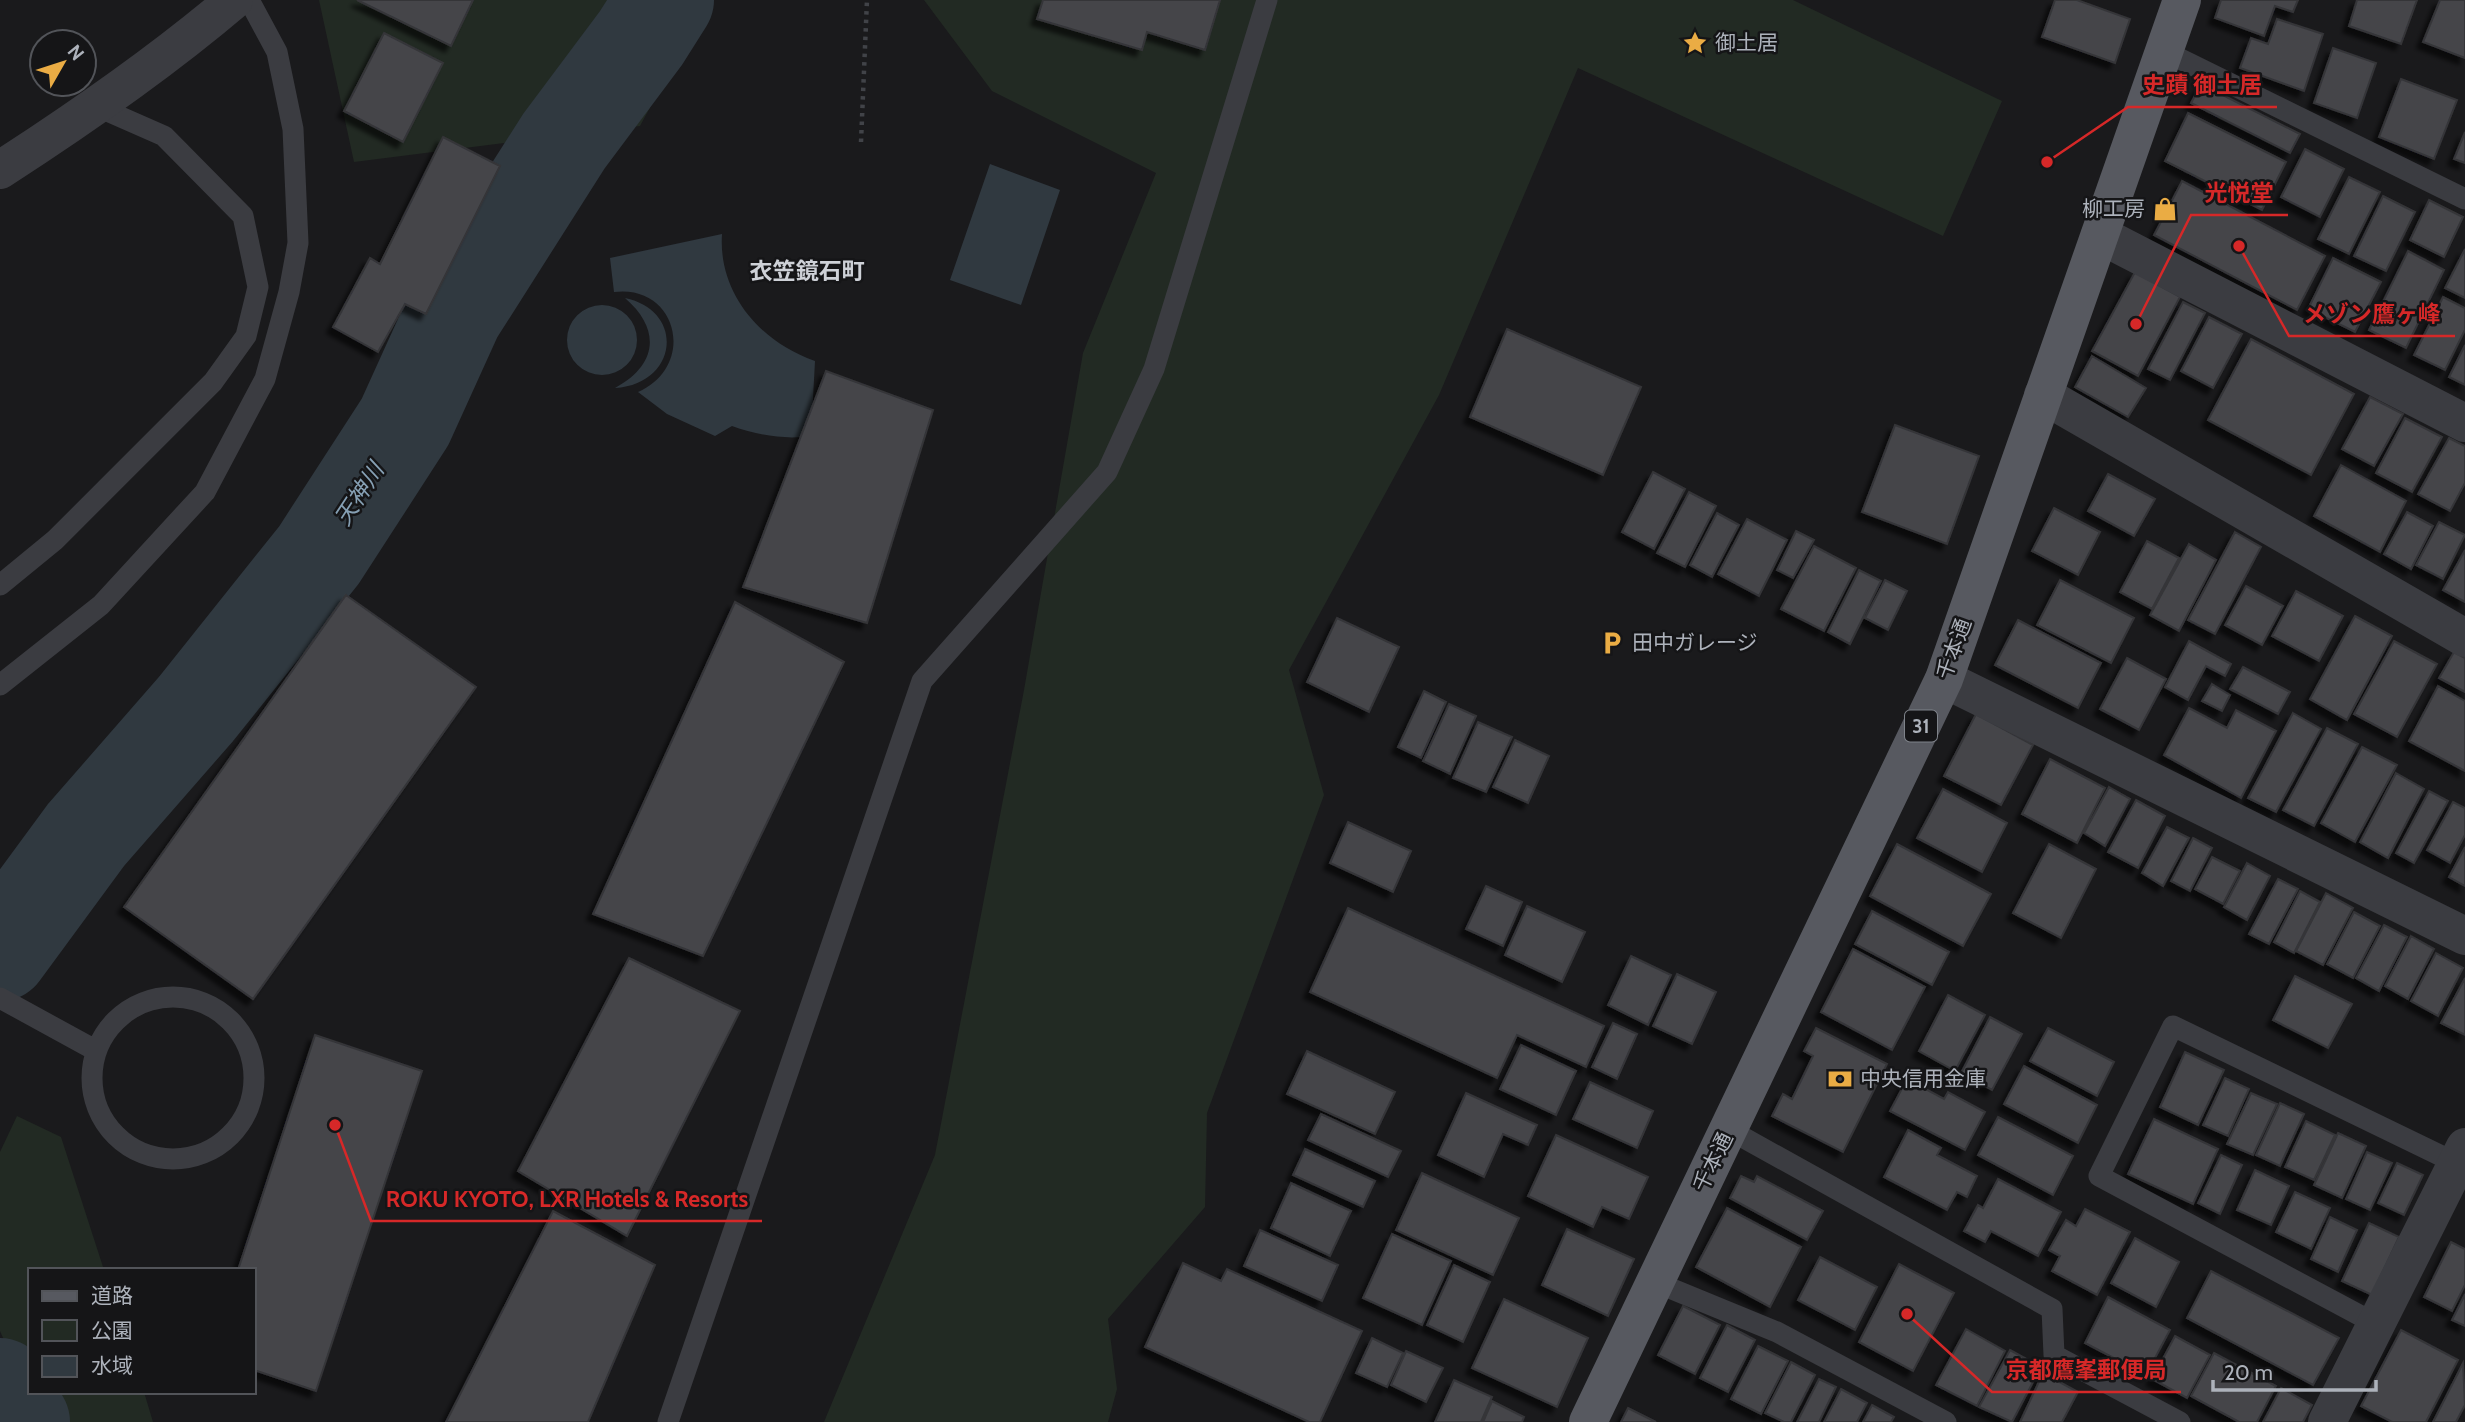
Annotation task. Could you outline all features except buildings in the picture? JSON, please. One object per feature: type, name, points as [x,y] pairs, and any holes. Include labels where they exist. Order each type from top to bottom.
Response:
[{"type":"main road","name":"千本通","points":[[1588,1422],[1944,679],[2182,0]]},
{"type":"street","points":[[0,170],[98,107],[186,42],[234,0]]},
{"type":"street","points":[[2100,235],[2465,423]]},
{"type":"street","points":[[2043,396],[2465,638]]},
{"type":"street","points":[[1944,679],[2465,936]]},
{"type":"street","points":[[2328,1422],[2376,1324],[2457,1175]]},
{"type":"lane","points":[[0,685],[101,604],[205,492],[265,379],[289,292],[298,243],[293,129],[277,52],[249,0]]},
{"type":"lane","points":[[668,1422],[922,681],[1107,472],[1154,369],[1267,0]]},
{"type":"lane","points":[[2164,51],[2465,199]]},
{"type":"lane","points":[[0,585],[55,541],[213,382],[246,336],[258,287],[243,216],[164,136],[98,107]]},
{"type":"lane","points":[[158,996],[201,1000],[235,1025],[254,1063],[250,1106],[226,1141],[187,1159],[145,1156],[110,1130],[91,1092],[95,1050],[119,1015],[158,996]]},
{"type":"lane","points":[[0,998],[95,1050]]},
{"type":"lane","points":[[2376,1324],[2099,1176],[2173,1026],[2457,1175]]},
{"type":"lane","points":[[1728,1129],[2052,1309],[2054,1355],[2180,1422]]},
{"type":"lane","points":[[1655,1282],[1777,1332],[1946,1422]]},
{"type":"path","points":[[861,142],[867,0]]},
{"type":"green space","points":[[319,0],[708,0],[640,126],[354,162]]},
{"type":"green space","points":[[924,0],[1793,0],[2002,101],[1943,236],[1578,68],[1439,395],[1289,670],[1324,795],[1207,1113],[1205,1207],[1108,1319],[1117,1389],[1108,1422],[824,1422],[935,1155],[1024,690],[1083,353],[1156,173],[992,91]]},
{"type":"green space","points":[[17,1116],[61,1137],[103,1268],[28,1268],[28,1394],[145,1394],[153,1422],[40,1422],[0,1331],[0,1152]]},
{"type":"water","points":[[990,164],[1060,190],[1021,305],[950,280]]},
{"type":"water","points":[[722,234],[727,276],[746,312],[760,328],[777,341],[795,353],[815,361],[811,436],[771,436],[732,426],[715,436],[667,414],[638,392],[657,380],[668,364],[673,347],[672,329],[665,313],[653,301],[636,293],[614,292],[610,258]]},
{"type":"water","points":[[625,298],[645,305],[658,317],[665,331],[666,346],[662,361],[652,374],[636,384],[615,388],[640,369],[650,346],[645,322]]},
{"type":"water","points":[[602,305],[627,315],[637,340],[627,365],[602,375],[577,365],[567,340],[577,315]]},
{"type":"waterway","name":"天神川","points":[[0,952],[86,835],[196,709],[319,555],[405,422],[454,314],[564,141],[641,38],[665,0]]},
{"type":"waterway","name":"天神川","points":[[0,1387],[21,1422]]},
{"type":"place","name":"御土居","points":[[1695,43]]},
{"type":"place","name":"史蹟 御土居","points":[[2047,162]]},
{"type":"place","name":"柳工房","points":[[2165,209]]},
{"type":"place","name":"メゾン鷹ヶ峰","points":[[2239,246]]},
{"type":"place","name":"光悦堂","points":[[2136,324]]},
{"type":"place","name":"田中ガレージ","points":[[1612,643]]},
{"type":"place","name":"中央信用金庫","points":[[1840,1079]]},
{"type":"place","name":"ROKU KYOTO, LXR Hotels & Resorts","points":[[335,1125]]},
{"type":"place","name":"京都鷹峯郵便局","points":[[1907,1314]]},
{"type":"district","name":"衣笠鏡石町","points":[[807,271]]}]
